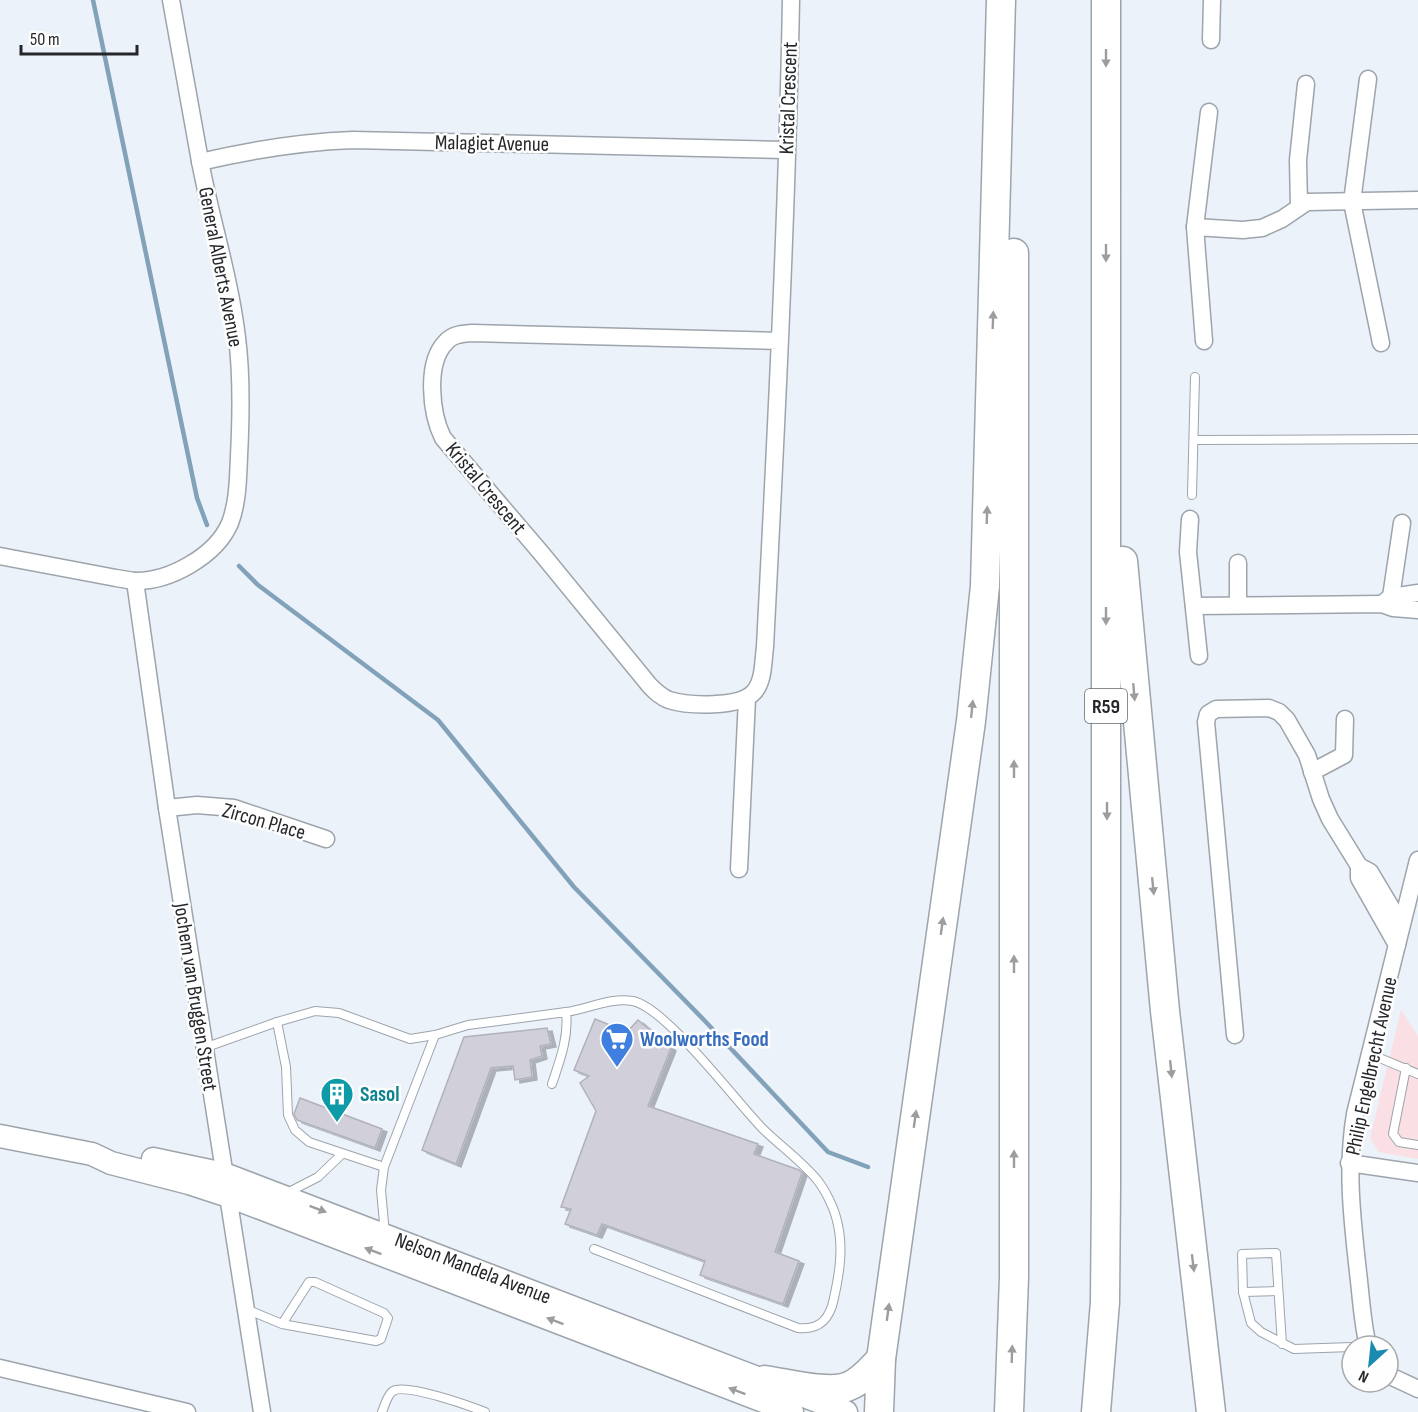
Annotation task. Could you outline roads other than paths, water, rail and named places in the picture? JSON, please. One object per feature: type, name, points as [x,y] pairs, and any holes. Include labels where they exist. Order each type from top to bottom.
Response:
[{"type":"highway","points":[[879,1412],[881,1359],[969,732],[985,586],[1000,0]]},
{"type":"highway","points":[[1010,1412],[1014,1277],[1014,0]]},
{"type":"highway","name":"R59","points":[[1096,1412],[1103,1345],[1106,1268],[1106,0]]},
{"type":"highway","points":[[1107,446],[1121,528],[1165,1011],[1211,1412]]},
{"type":"highway","points":[[765,1380],[837,1390],[856,1383],[881,1359]]},
{"type":"street","name":"General Alberts Avenue","points":[[0,556],[135,581],[166,575],[200,558],[218,541],[230,523],[237,490],[240,441],[238,348],[234,315],[200,162],[171,0]]},
{"type":"street","name":"Kristal Crescent","points":[[780,341],[464,334],[455,335],[446,341],[438,352],[434,372],[435,416],[443,438],[650,686],[664,698],[699,704],[735,703],[755,692],[760,682],[765,647],[780,341],[790,0]]},
{"type":"street","points":[[1211,40],[1212,0]]},
{"type":"street","points":[[1368,78],[1352,202],[1381,343]]},
{"type":"street","points":[[1299,206],[1298,160],[1306,84]]},
{"type":"street","points":[[1204,341],[1195,227],[1209,112]]},
{"type":"street","name":"Malagiet Avenue","points":[[200,162],[277,146],[353,140],[786,150]]},
{"type":"street","points":[[1195,227],[1254,230],[1275,223],[1306,202],[1418,200]]},
{"type":"street","points":[[1190,519],[1188,552],[1199,656]]},
{"type":"street","points":[[1402,523],[1387,600],[1393,608],[1418,610]]},
{"type":"street","points":[[1238,562],[1238,605]]},
{"type":"street","name":"Jochem van Bruggen Street","points":[[135,581],[167,808],[262,1412]]},
{"type":"street","points":[[1194,606],[1387,600],[1418,593]]},
{"type":"street","name":"Kristal Crescent","points":[[739,869],[747,698]]},
{"type":"street","points":[[1235,1035],[1206,722],[1208,714],[1216,709],[1269,708],[1279,712],[1287,720],[1307,755],[1324,808],[1359,866],[1370,872],[1401,924]]},
{"type":"street","points":[[1312,772],[1344,755],[1345,719]]},
{"type":"street","name":"Zircon Place","points":[[167,808],[197,805],[234,807],[326,839]]},
{"type":"street","name":"Philip Engelbrecht Avenue","points":[[1360,1334],[1349,1163],[1356,1114],[1418,860]]},
{"type":"street","points":[[1359,866],[1359,878],[1397,945]]},
{"type":"street","name":"Nelson Mandela Avenue","points":[[0,1136],[92,1154],[111,1163],[229,1196],[792,1412]]},
{"type":"street","name":"Nelson Mandela Avenue","points":[[92,1154],[108,1153],[162,1160],[224,1174],[846,1412]]},
{"type":"street","points":[[1349,1163],[1418,1173]]},
{"type":"street","points":[[0,1368],[187,1412]]},
{"type":"street","points":[[1400,1381],[1418,1389]]},
{"type":"lane","points":[[1192,495],[1195,377]]},
{"type":"lane","points":[[1194,440],[1418,439]]},
{"type":"lane","points":[[204,1049],[307,1013],[331,1011],[406,1038],[415,1039],[468,1025],[566,1012],[613,1002],[628,1001],[641,1004],[681,1037],[763,1128],[820,1182],[836,1217],[842,1252],[831,1313],[824,1322],[806,1329],[798,1328],[594,1249]]},
{"type":"lane","points":[[552,1084],[566,1040],[568,1025],[566,1012]]},
{"type":"lane","points":[[277,1022],[286,1067],[288,1115],[291,1124],[304,1139],[384,1167]]},
{"type":"lane","points":[[385,1234],[381,1190],[384,1167],[435,1035]]},
{"type":"lane","points":[[1370,1054],[1418,1074]]},
{"type":"lane","points":[[1406,1068],[1394,1134],[1399,1142],[1418,1145]]},
{"type":"lane","points":[[282,1195],[318,1177],[342,1154]]},
{"type":"lane","points":[[1282,1344],[1276,1253],[1242,1254],[1243,1292],[1251,1323],[1261,1332],[1282,1344],[1294,1349],[1340,1347]]},
{"type":"lane","points":[[245,1309],[282,1324],[376,1341],[381,1339],[388,1318],[384,1313],[315,1282],[309,1282],[282,1324]]},
{"type":"lane","points":[[1243,1292],[1278,1291]]},
{"type":"lane","points":[[382,1412],[390,1394],[400,1389],[428,1394],[485,1412]]},
{"type":"waterway","points":[[93,0],[197,498],[207,525]]},
{"type":"waterway","points":[[239,566],[258,585],[438,720],[574,887],[704,1020],[828,1152],[868,1167]]},
{"type":"place","name":"Woolworths Food","points":[[617,1068]]},
{"type":"place","name":"Sasol","points":[[337,1123]]}]
